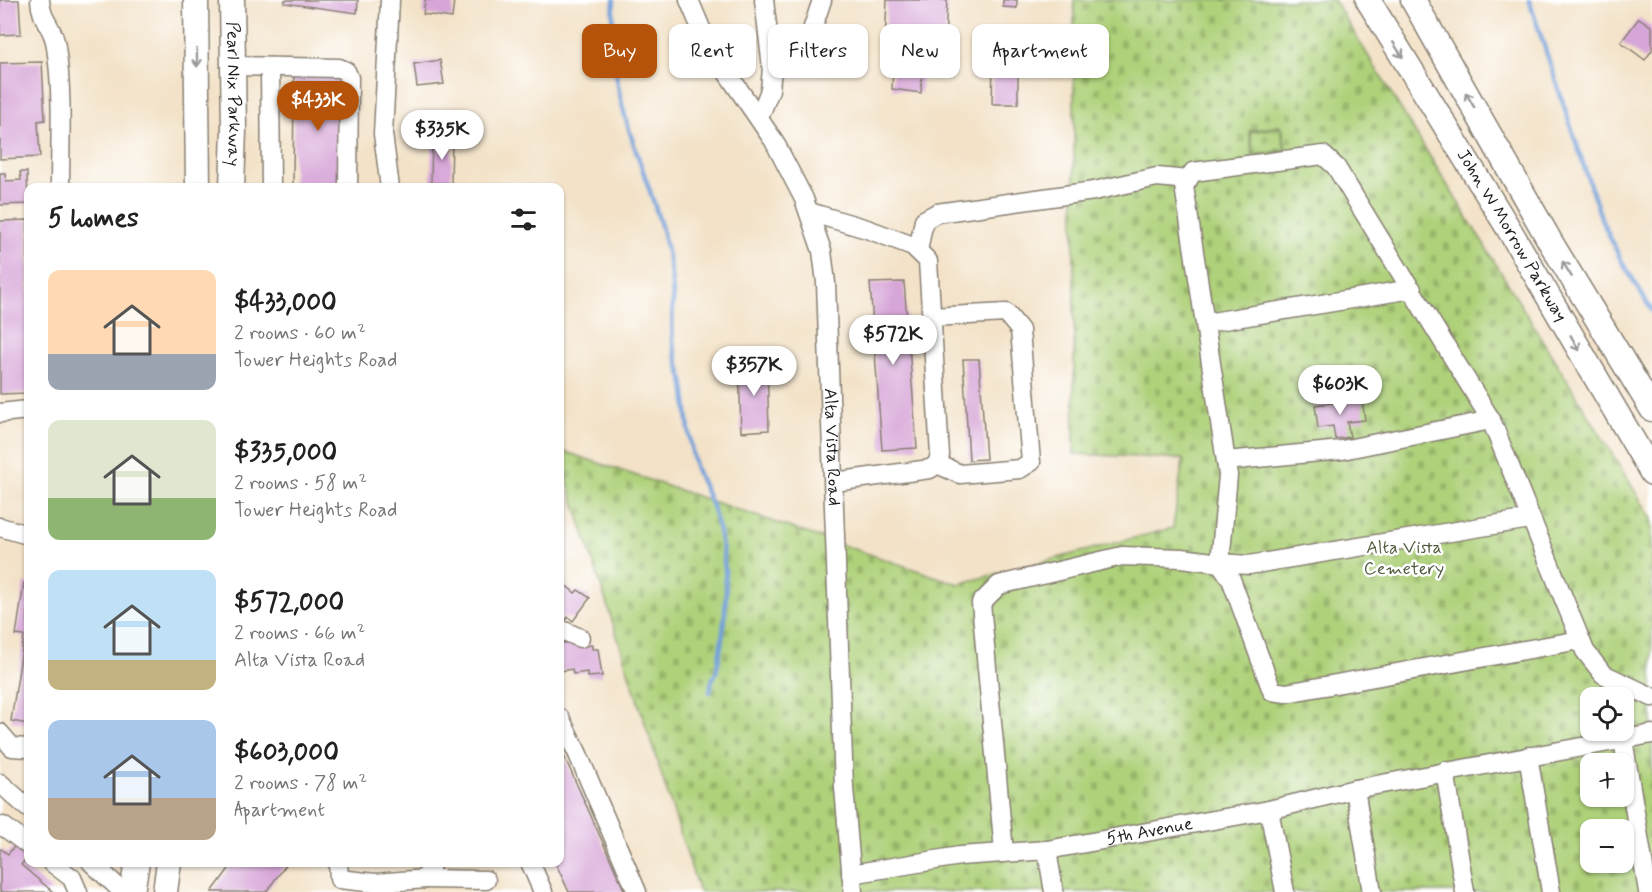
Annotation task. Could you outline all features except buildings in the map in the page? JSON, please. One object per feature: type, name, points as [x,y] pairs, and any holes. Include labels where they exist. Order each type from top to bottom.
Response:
[{"type":"main road","name":"Pearl Nix Parkway","points":[[196,0],[198,183]]},
{"type":"main road","name":"Pearl Nix Parkway","points":[[232,0],[234,130],[232,183]]},
{"type":"main road","name":"John W Morrow Parkway","points":[[1368,0],[1513,237],[1652,473]]},
{"type":"main road","name":"John W Morrow Parkway","points":[[1413,0],[1551,243],[1652,409]]},
{"type":"main road","points":[[132,892],[136,867]]},
{"type":"main road","points":[[165,892],[168,867]]},
{"type":"street","points":[[40,0],[41,15],[52,30],[56,46],[59,86],[60,183]]},
{"type":"street","points":[[389,183],[383,134],[390,0]]},
{"type":"street","name":"Alta Vista Road","points":[[689,0],[708,45],[774,141],[804,199],[822,251],[826,283],[844,788],[852,883]]},
{"type":"street","points":[[759,118],[770,90],[772,68],[764,0]]},
{"type":"street","points":[[814,24],[822,0]]},
{"type":"street","points":[[233,66],[339,68],[346,71],[349,78],[348,183]]},
{"type":"street","points":[[270,67],[271,183]]},
{"type":"street","points":[[1580,639],[1286,693],[1272,691],[1231,579],[1220,562],[1228,475],[1184,186],[1193,172],[1323,155],[1336,167],[1491,420],[1585,651],[1603,674],[1652,697]]},
{"type":"street","points":[[918,251],[924,220],[937,213],[1094,191],[1157,177],[1188,180]]},
{"type":"street","points":[[809,212],[867,229],[913,246],[928,261],[940,455],[937,464],[930,469],[834,482]]},
{"type":"street","points":[[1206,323],[1412,290]]},
{"type":"street","points":[[931,317],[1006,313],[1020,330],[1031,462],[1020,469],[960,474],[937,464]]},
{"type":"street","points":[[0,413],[24,410]]},
{"type":"street","points":[[1226,461],[1342,450],[1491,420]]},
{"type":"street","points":[[1004,852],[981,603],[999,585],[1122,556],[1182,558],[1249,565],[1530,519]]},
{"type":"street","points":[[0,527],[24,534]]},
{"type":"street","points":[[564,631],[580,638]]},
{"type":"street","points":[[564,726],[637,892]]},
{"type":"street","points":[[0,733],[12,747],[24,748]]},
{"type":"street","name":"5th Avenue","points":[[1634,737],[1652,734]]},
{"type":"street","name":"5th Avenue","points":[[852,883],[960,856],[1047,850],[1269,810],[1355,789],[1612,741]]},
{"type":"street","points":[[1623,741],[1648,892]]},
{"type":"street","points":[[1528,756],[1551,892]]},
{"type":"street","points":[[1445,771],[1465,892]]},
{"type":"street","points":[[0,783],[24,804]]},
{"type":"street","points":[[1355,789],[1372,892]]},
{"type":"street","points":[[1269,810],[1285,892]]},
{"type":"street","points":[[0,827],[3,826],[24,842]]},
{"type":"street","points":[[1047,850],[1054,892]]},
{"type":"street","points":[[58,867],[72,878],[78,892]]},
{"type":"street","points":[[96,867],[123,892]]},
{"type":"street","points":[[532,867],[543,892]]},
{"type":"street","points":[[339,878],[375,883],[429,871],[486,880]]},
{"type":"green space","name":"Alta Vista Cemetery","points":[[1074,0],[1334,0],[1652,519],[1652,892],[699,892],[564,470],[564,451],[958,584],[1173,528],[1183,459],[1074,454],[1074,78],[1109,78],[1109,24],[1074,24]],"holes":[[[1282,126],[1286,151],[1253,156],[1249,131]]]},
{"type":"green space","points":[[1281,127],[1285,150],[1254,155],[1250,132]]},
{"type":"waterway","points":[[614,0],[613,42],[618,85],[628,127],[665,241],[673,296],[673,341],[684,385],[689,436],[695,466],[714,512],[723,553],[725,612],[720,652],[710,692]]},
{"type":"waterway","points":[[1529,0],[1602,221],[1621,260],[1652,311]]}]
